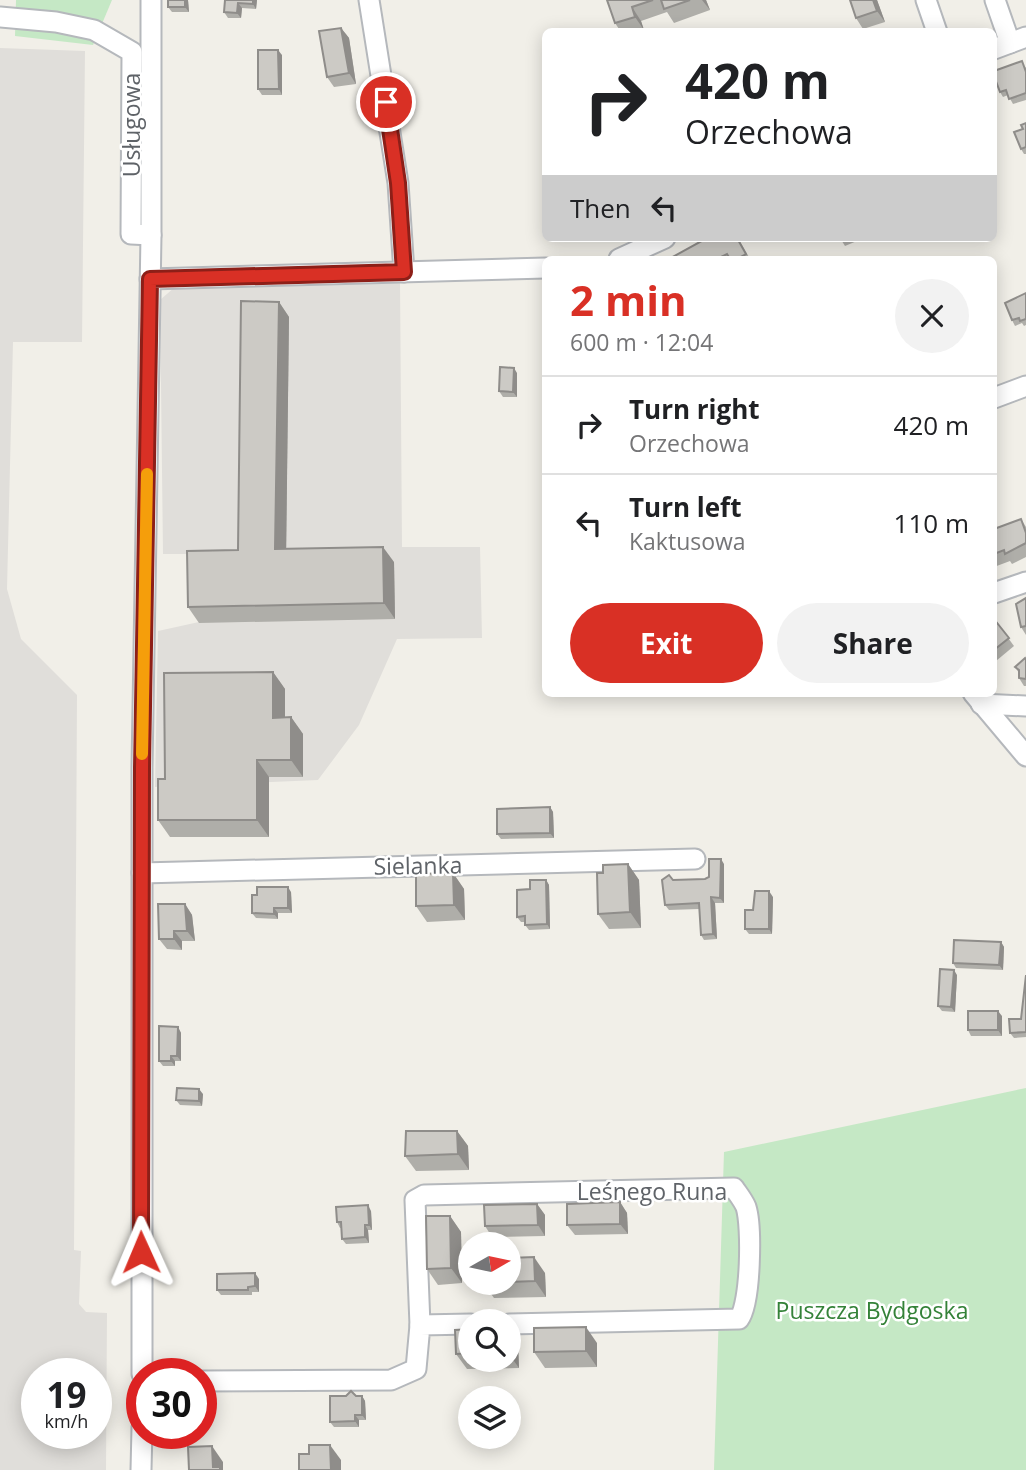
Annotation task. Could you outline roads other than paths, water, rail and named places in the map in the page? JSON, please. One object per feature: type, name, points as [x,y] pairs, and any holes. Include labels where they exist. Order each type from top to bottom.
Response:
[{"type":"street","points":[[142,1358],[142,873],[151,235],[151,0]]},
{"type":"street","points":[[369,0],[398,183],[404,272]]},
{"type":"street","points":[[926,0],[936,28]]},
{"type":"street","points":[[995,0],[1010,43]]},
{"type":"street","name":"Usługowa","points":[[1,16],[56,22],[94,30],[132,52],[131,234],[151,235]]},
{"type":"street","points":[[626,256],[656,242]]},
{"type":"street","points":[[150,279],[542,268]]},
{"type":"street","points":[[997,397],[1026,386]]},
{"type":"street","points":[[997,592],[1026,582]]},
{"type":"street","points":[[977,698],[1026,706]]},
{"type":"street","points":[[977,698],[1026,757]]},
{"type":"street","name":"Sielanka","points":[[142,873],[695,859]]},
{"type":"street","name":"Leśnego Runa","points":[[217,1381],[391,1380],[415,1369],[420,1325],[415,1200],[424,1195],[734,1188],[746,1208],[749,1281],[746,1309],[739,1319],[521,1324]]},
{"type":"street","points":[[420,1325],[458,1324]]},
{"type":"street","points":[[141,1470],[142,1449]]},
{"type":"park label","name":"Puszcza Bydgoska","points":[[872,1311]]}]
